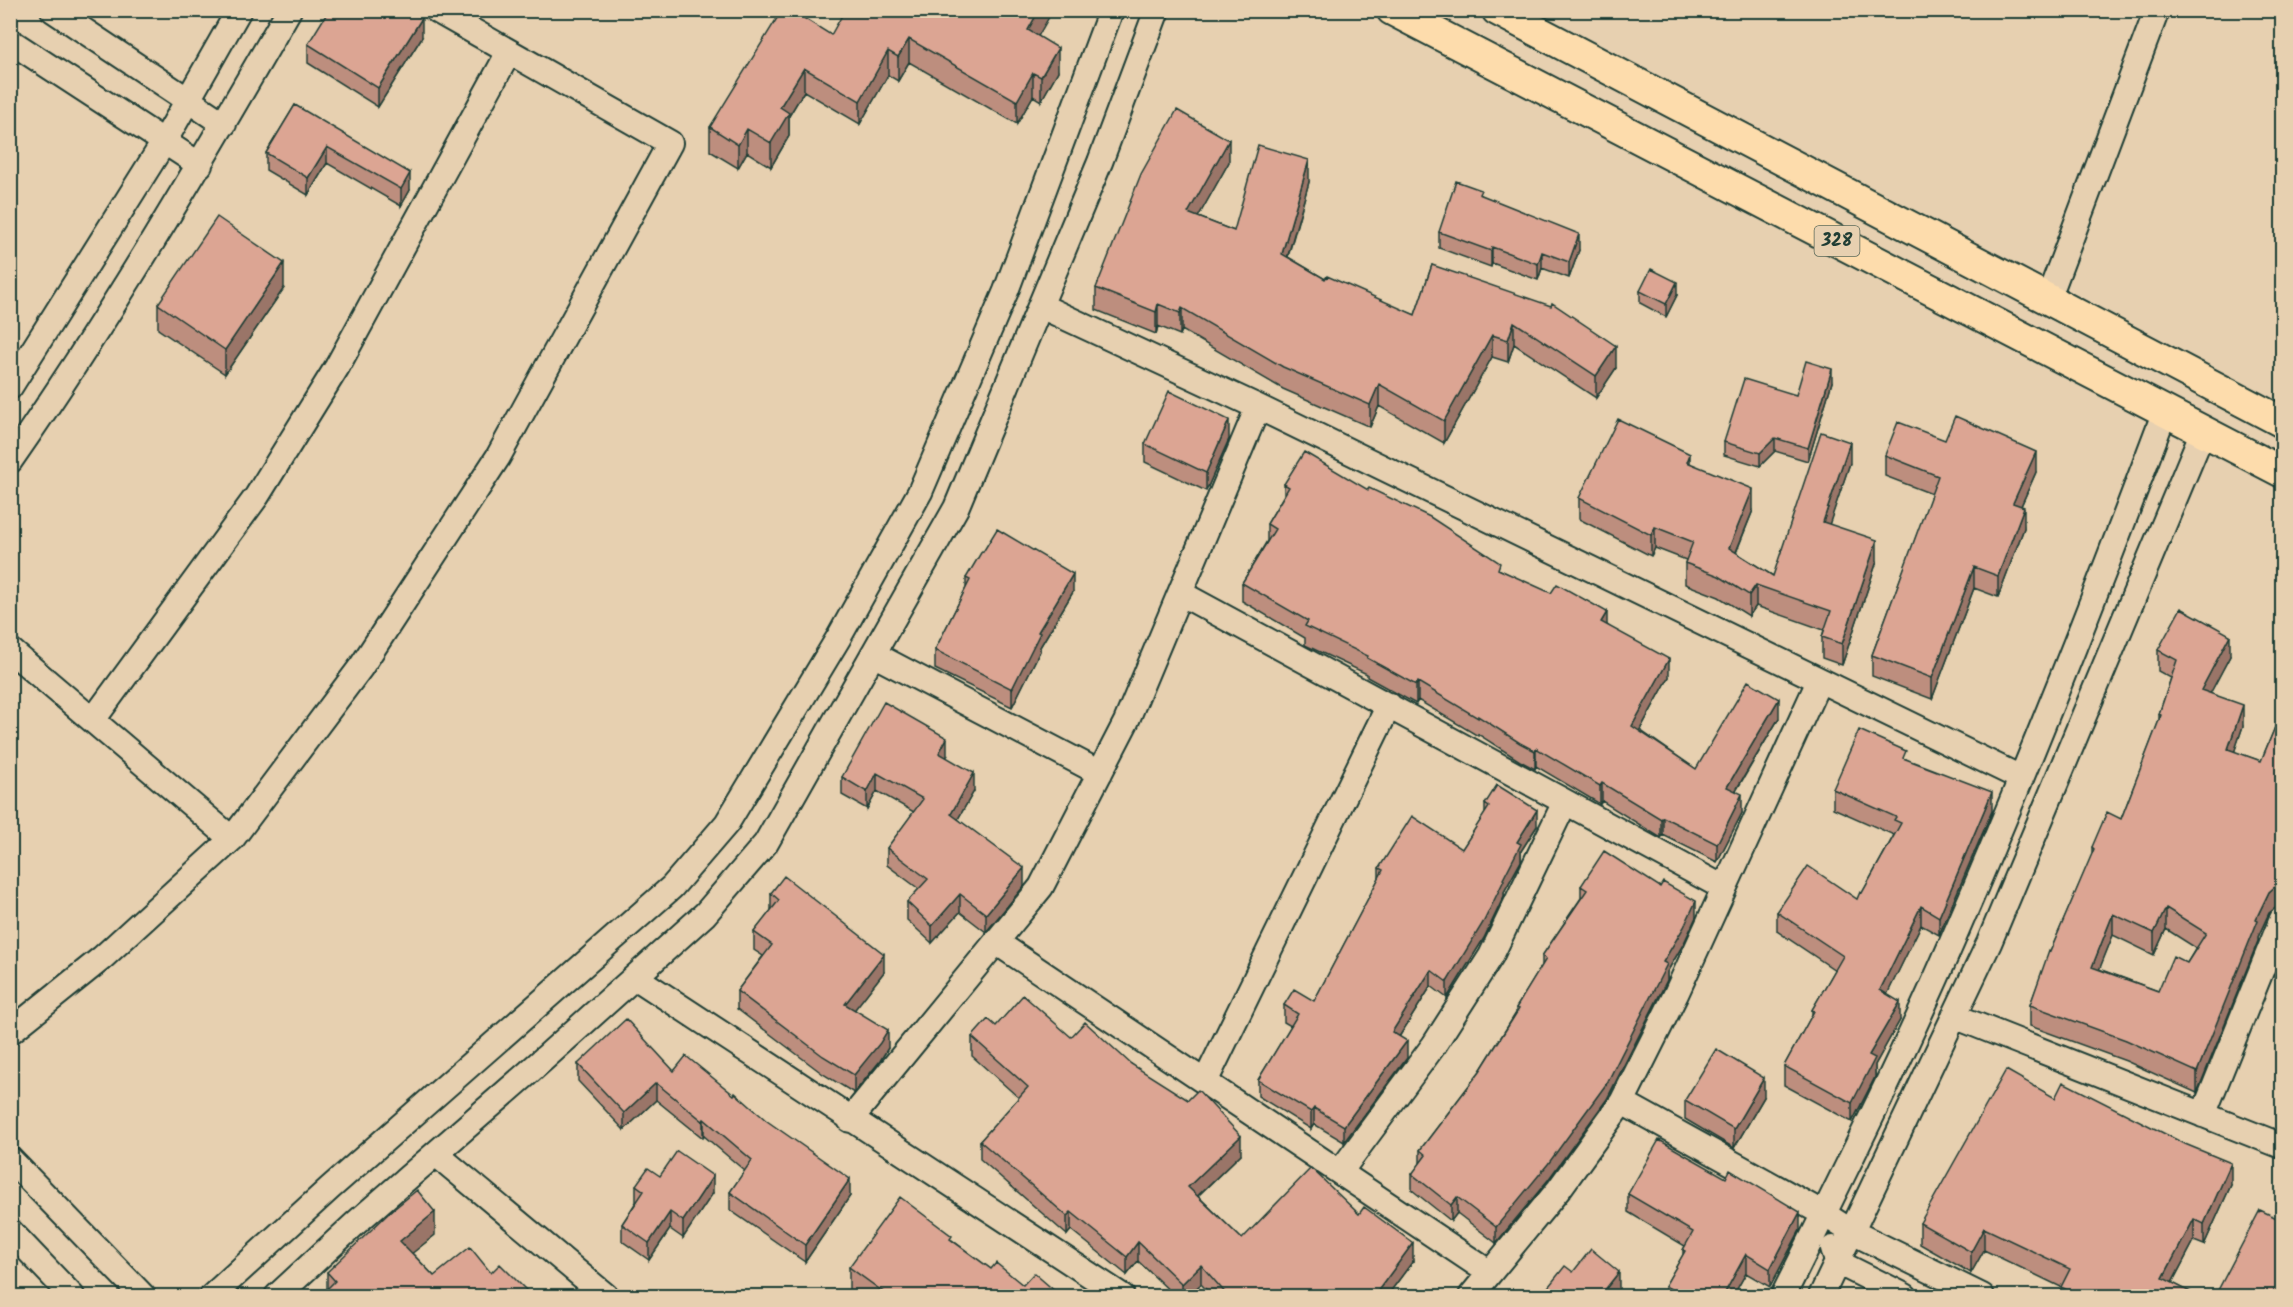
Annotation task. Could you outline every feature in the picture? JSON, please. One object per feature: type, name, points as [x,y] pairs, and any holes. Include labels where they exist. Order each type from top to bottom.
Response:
[{"type":"main road","name":"328","points":[[1392,10],[2283,472]]},
{"type":"main road","points":[[1497,10],[2283,422]]},
{"type":"street","points":[[53,10],[224,124]]},
{"type":"street","points":[[10,387],[164,142],[239,10]]},
{"type":"street","points":[[10,461],[59,391],[200,165],[289,10]]},
{"type":"street","points":[[10,1032],[102,958],[232,839],[361,667],[498,457],[670,143],[436,10]]},
{"type":"street","points":[[212,1296],[330,1188],[672,887],[727,823],[839,637],[920,492],[1006,291],[1111,10]]},
{"type":"street","points":[[277,1296],[357,1222],[705,914],[766,843],[956,508],[1100,162],[1157,10]]},
{"type":"street","points":[[2048,299],[2157,10]]},
{"type":"street","points":[[10,40],[200,165]]},
{"type":"street","points":[[93,720],[257,496],[337,367],[509,52]]},
{"type":"street","points":[[1041,306],[1258,407],[2021,778]]},
{"type":"street","points":[[850,1120],[1041,886],[1126,722],[1258,407]]},
{"type":"street","points":[[1783,1296],[1952,944],[2080,638],[2165,411]]},
{"type":"street","points":[[1821,1296],[1989,943],[2203,431]]},
{"type":"street","points":[[1180,593],[1724,888]]},
{"type":"street","points":[[10,650],[232,839]]},
{"type":"street","points":[[873,654],[1100,773]]},
{"type":"street","points":[[1471,1296],[1559,1189],[1622,1102],[1676,994],[1819,681]]},
{"type":"street","points":[[1205,1082],[1389,705]]},
{"type":"street","points":[[1340,1172],[1434,1046],[1491,956],[1565,802]]},
{"type":"street","points":[[2203,1115],[2283,919]]},
{"type":"street","points":[[996,942],[1490,1273]]},
{"type":"street","points":[[634,977],[1122,1296]]},
{"type":"street","points":[[1954,1016],[2283,1146]]},
{"type":"street","points":[[1622,1102],[1824,1214],[1852,1232],[1982,1296]]},
{"type":"street","points":[[436,1154],[606,1296]]},
{"type":"street","points":[[10,1159],[142,1296]]},
{"type":"street","points":[[1824,1214],[1837,1262],[1905,1296]]},
{"type":"street","points":[[10,1231],[72,1296]]},
{"type":"building","points":[[329,10],[409,10],[422,18],[378,88],[308,44]]},
{"type":"building","points":[[782,10],[791,10],[831,35],[845,10],[1039,10],[1028,30],[1058,48],[1041,77],[1033,73],[1017,101],[909,39],[898,57],[888,51],[860,101],[804,68],[780,107],[789,113],[771,143],[747,129],[738,145],[710,127]]},
{"type":"building","points":[[295,105],[410,173],[401,189],[327,147],[308,178],[266,153]]},
{"type":"building","points":[[1177,110],[1229,140],[1188,213],[1234,231],[1258,145],[1309,160],[1282,254],[1325,279],[1327,276],[1415,315],[1432,265],[1551,306],[1552,303],[1616,346],[1596,376],[1514,322],[1508,340],[1492,335],[1444,421],[1379,384],[1370,405],[1283,367],[1182,308],[1180,313],[1158,304],[1156,312],[1096,288],[1141,174]]},
{"type":"building","points":[[1456,181],[1481,190],[1479,194],[1579,234],[1569,262],[1542,252],[1538,264],[1492,247],[1491,251],[1439,232]]},
{"type":"building","points":[[217,217],[284,263],[225,350],[158,304]]},
{"type":"building","points":[[1651,269],[1677,282],[1666,304],[1640,291]]},
{"type":"building","points":[[1806,361],[1832,369],[1808,448],[1775,438],[1760,453],[1724,442],[1744,379],[1796,395]]},
{"type":"building","points":[[1169,391],[1229,420],[1206,473],[1145,444]]},
{"type":"building","points":[[1955,416],[2036,452],[2013,503],[2024,507],[1998,576],[1974,567],[1932,678],[1872,655],[1938,476],[1885,455],[1898,422],[1945,440]]},
{"type":"building","points":[[1618,419],[1690,454],[1687,462],[1753,489],[1729,548],[1773,576],[1821,432],[1850,442],[1823,522],[1877,540],[1842,644],[1822,637],[1831,611],[1756,585],[1749,595],[1719,576],[1685,563],[1693,542],[1655,527],[1651,535],[1579,498]]},
{"type":"building","points":[[1304,452],[1368,490],[1369,488],[1430,517],[1500,563],[1498,569],[1551,593],[1557,584],[1607,612],[1601,622],[1669,659],[1632,726],[1696,769],[1748,681],[1779,699],[1727,787],[1742,794],[1717,844],[1663,817],[1661,819],[1602,783],[1600,786],[1536,748],[1535,751],[1520,743],[1418,682],[1416,685],[1367,658],[1368,656],[1305,626],[1308,621],[1242,583],[1275,529],[1267,524],[1289,487],[1284,484]]},
{"type":"building","points":[[997,529],[1073,574],[1038,632],[1040,633],[1012,689],[935,650],[970,580],[966,578]]},
{"type":"building","points":[[2181,608],[2230,635],[2201,690],[2243,705],[2228,749],[2261,761],[2283,708],[2283,878],[2269,892],[2256,919],[2258,920],[2197,1072],[2126,1040],[2030,1005],[2049,951],[2094,849],[2092,847],[2107,812],[2121,819],[2161,715],[2159,714],[2177,660],[2158,650]],"holes":[[[2166,908],[2206,933],[2187,963],[2173,956],[2158,991],[2092,967],[2113,914],[2154,933]]]},
{"type":"building","points":[[884,702],[947,738],[939,753],[974,773],[951,814],[1024,868],[986,914],[960,894],[932,926],[907,902],[928,879],[887,848],[923,799],[877,773],[867,792],[842,777]]},
{"type":"building","points":[[1859,730],[1906,751],[1903,758],[1992,792],[1939,917],[1921,906],[1880,990],[1900,1002],[1869,1055],[1875,1058],[1852,1103],[1784,1066],[1843,956],[1777,912],[1808,866],[1857,899],[1901,823],[1894,820],[1896,817],[1833,789]]},
{"type":"building","points":[[1497,785],[1537,810],[1517,842],[1521,844],[1484,921],[1447,982],[1431,970],[1392,1032],[1407,1041],[1344,1126],[1314,1108],[1311,1112],[1258,1080],[1298,1014],[1284,1005],[1294,989],[1314,1001],[1383,870],[1379,868],[1412,816],[1462,849],[1489,807],[1485,804]]},
{"type":"building","points":[[1604,851],[1660,887],[1663,882],[1696,901],[1684,927],[1663,962],[1667,964],[1607,1083],[1548,1164],[1496,1227],[1457,1197],[1451,1205],[1412,1174],[1426,1155],[1420,1150],[1480,1071],[1519,1009],[1516,1008],[1546,959],[1542,956],[1587,890],[1581,886]]},
{"type":"building","points":[[784,876],[884,954],[845,1004],[888,1030],[854,1075],[823,1056],[737,991],[772,945],[754,932],[779,900],[771,893]]},
{"type":"building","points":[[1023,995],[1071,1037],[1085,1022],[1131,1064],[1188,1100],[1198,1090],[1241,1136],[1188,1187],[1242,1239],[1311,1168],[1359,1214],[1364,1207],[1413,1243],[1374,1296],[1228,1296],[1201,1265],[1182,1284],[1138,1242],[1127,1257],[1071,1212],[1067,1216],[980,1141],[1028,1087],[972,1037],[988,1019],[996,1026]]},
{"type":"building","points":[[626,1019],[674,1071],[686,1056],[734,1095],[735,1093],[767,1121],[850,1179],[805,1245],[730,1192],[752,1160],[704,1119],[703,1121],[656,1083],[624,1113],[578,1064]]},
{"type":"building","points":[[1716,1049],[1764,1078],[1734,1129],[1685,1100]]},
{"type":"building","points":[[2006,1070],[2055,1098],[2063,1082],[2185,1144],[2231,1163],[2204,1224],[2194,1219],[2163,1278],[2198,1296],[2080,1296],[2061,1287],[2070,1269],[1984,1228],[1971,1252],[1920,1223]]},
{"type":"building","points":[[1659,1140],[1726,1178],[1730,1170],[1800,1212],[1770,1269],[1746,1254],[1723,1296],[1684,1296],[1665,1286],[1693,1232],[1628,1194]]},
{"type":"building","points":[[677,1151],[713,1176],[683,1221],[670,1212],[649,1243],[622,1224],[644,1191],[636,1185],[648,1168],[660,1176]]},
{"type":"building","points":[[417,1190],[435,1212],[400,1241],[434,1276],[470,1247],[491,1273],[500,1264],[532,1296],[320,1296],[335,1281],[327,1272],[389,1213]]},
{"type":"building","points":[[900,1197],[952,1236],[950,1239],[991,1269],[996,1263],[1023,1285],[1034,1273],[1056,1292],[1052,1296],[889,1296],[849,1267]]},
{"type":"building","points":[[2260,1210],[2283,1221],[2283,1296],[2215,1296]]},
{"type":"building","points":[[1591,1249],[1619,1272],[1600,1296],[1541,1296],[1565,1266],[1573,1272]]}]
